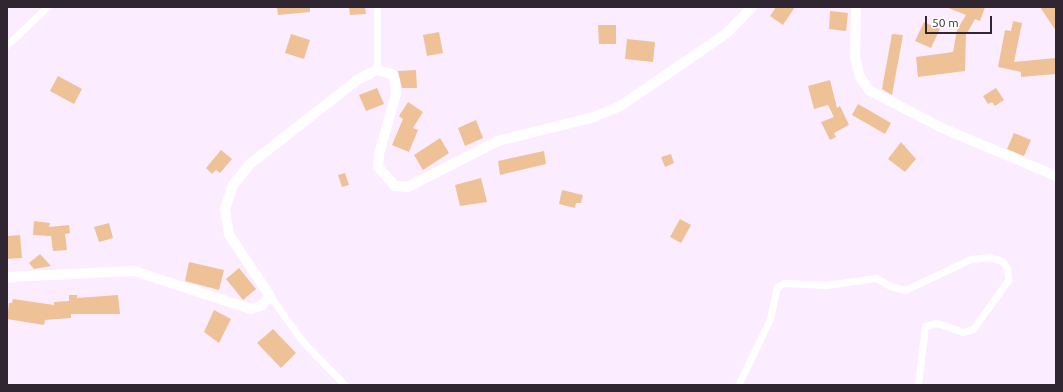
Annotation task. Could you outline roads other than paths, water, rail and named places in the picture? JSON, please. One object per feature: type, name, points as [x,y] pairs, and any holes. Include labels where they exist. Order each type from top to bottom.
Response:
[{"type":"main road","points":[[7,277],[134,271],[153,274],[252,309],[261,306],[270,296],[229,235],[225,209],[233,185],[250,164],[357,80],[376,70],[392,74],[396,94],[379,154],[378,167],[394,186],[408,186],[498,141],[594,117],[622,105],[727,33],[752,7]]},
{"type":"main road","points":[[856,7],[855,57],[860,77],[869,90],[942,128],[1056,176]]},
{"type":"street","points":[[7,45],[47,7]]},
{"type":"street","points":[[376,70],[377,7]]},
{"type":"street","points":[[738,385],[770,319],[777,287],[784,283],[826,285],[876,278],[890,286],[905,290],[971,259],[989,257],[1002,262],[1007,268],[1008,280],[973,329],[963,332],[936,323],[925,326],[918,385]]},
{"type":"street","points":[[270,296],[304,342],[345,385]]}]
